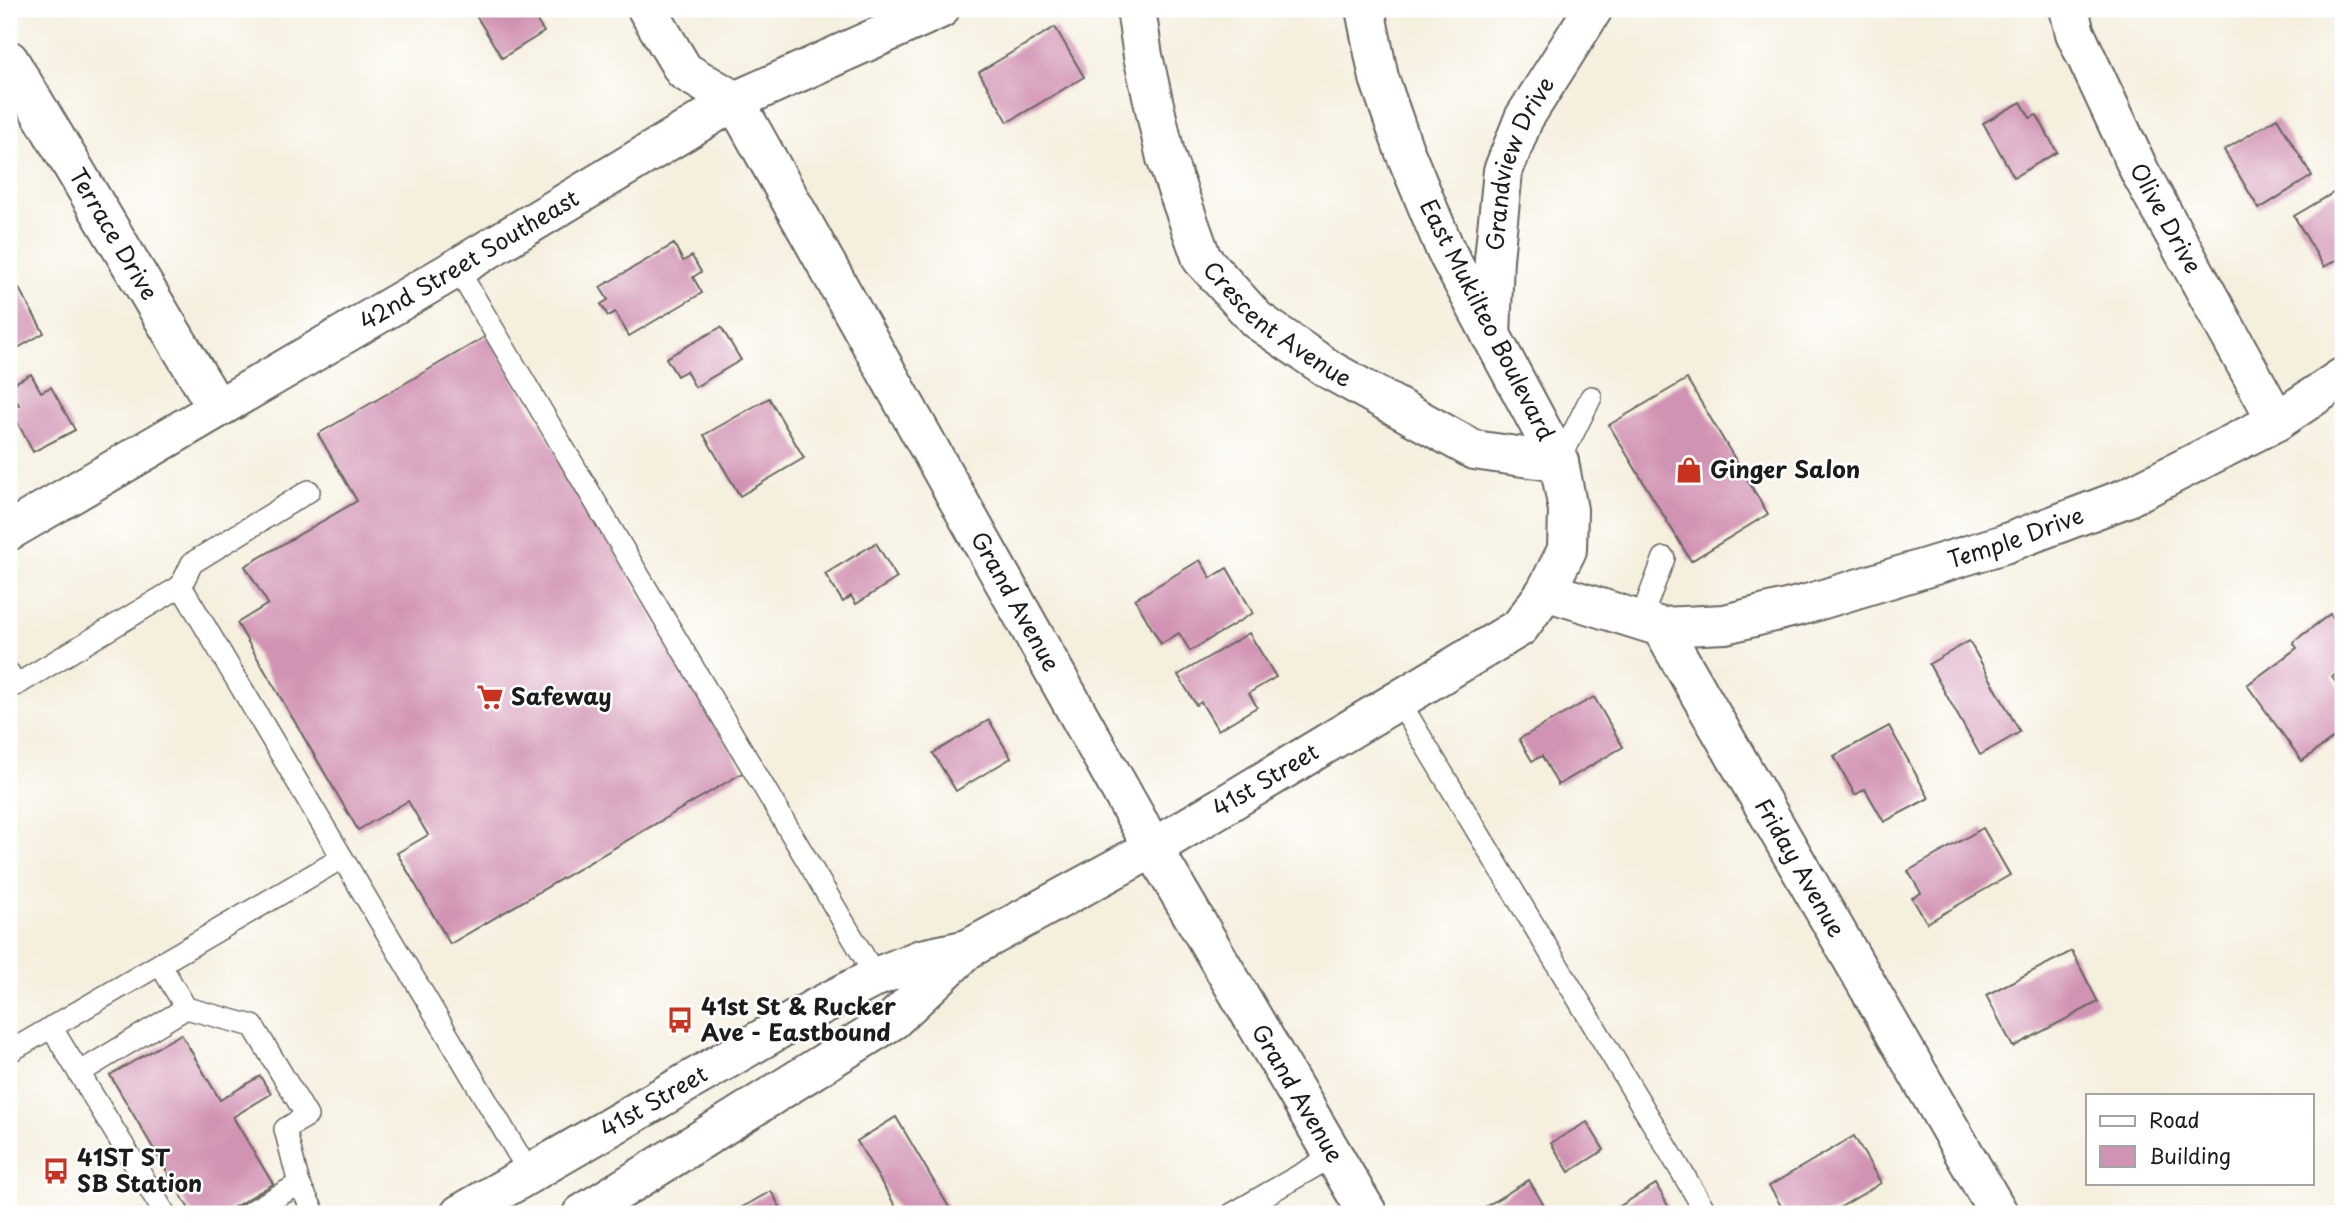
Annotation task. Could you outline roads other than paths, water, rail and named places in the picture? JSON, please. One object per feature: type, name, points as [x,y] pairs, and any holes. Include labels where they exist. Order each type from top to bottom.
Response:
[{"type":"street","points":[[647,9],[684,71],[735,101]]},
{"type":"street","name":"42nd Street Southeast","points":[[9,531],[735,101],[940,9]]},
{"type":"street","name":"Crescent Avenue","points":[[1136,9],[1143,56],[1167,158],[1202,259],[1257,320],[1330,370],[1474,450],[1559,462]]},
{"type":"street","name":"East Mukilteo Boulevard","points":[[1365,9],[1379,78],[1404,150],[1445,249],[1559,462],[1568,510],[1567,550],[1546,592]]},
{"type":"street","name":"Grandview Drive","points":[[1490,335],[1503,171],[1524,118],[1593,9]]},
{"type":"street","name":"Olive Drive","points":[[2068,9],[2075,33],[2140,172],[2277,421]]},
{"type":"street","name":"Terrace Drive","points":[[9,60],[217,408]]},
{"type":"street","name":"Grand Avenue","points":[[735,101],[1153,848],[1368,1214]]},
{"type":"street","name":"Temple Drive","points":[[1651,624],[1737,621],[1880,583],[2004,544],[2126,498],[2277,421],[2343,377]]},
{"type":"street","points":[[1546,592],[1651,624]]},
{"type":"street","name":"41st Street","points":[[582,1214],[894,1020],[968,949],[1153,848],[1520,627],[1546,592]]},
{"type":"street","name":"Friday Avenue","points":[[1651,624],[1999,1214]]},
{"type":"street","name":"41st Street","points":[[460,1214],[814,1009],[876,977],[921,959],[968,949]]},
{"type":"street","points":[[645,1108],[674,1156]]},
{"type":"lane","points":[[457,268],[876,977]]},
{"type":"lane","points":[[1559,462],[1591,397]]},
{"type":"lane","points":[[9,673],[16,685],[181,586],[192,564],[309,491]]},
{"type":"lane","points":[[1651,624],[1664,558]]},
{"type":"lane","points":[[181,586],[530,1174]]},
{"type":"lane","points":[[1399,701],[1707,1214]]},
{"type":"lane","points":[[9,1052],[342,858]]},
{"type":"lane","points":[[160,964],[186,1008],[253,1026],[307,1116],[285,1129],[299,1184],[315,1214]]},
{"type":"lane","points":[[79,1073],[186,1008]]},
{"type":"lane","points":[[51,1027],[165,1214]]},
{"type":"lane","points":[[1231,1214],[1333,1156]]},
{"type":"lane","points":[[247,1214],[299,1184]]},
{"type":"place","name":"Ginger Salon","points":[[1689,470]]},
{"type":"place","name":"Safeway","points":[[490,697]]},
{"type":"place","name":"41st St & Rucker Ave - Eastbound","points":[[680,1020]]},
{"type":"place","name":"41ST ST SB Station","points":[[56,1171]]}]
